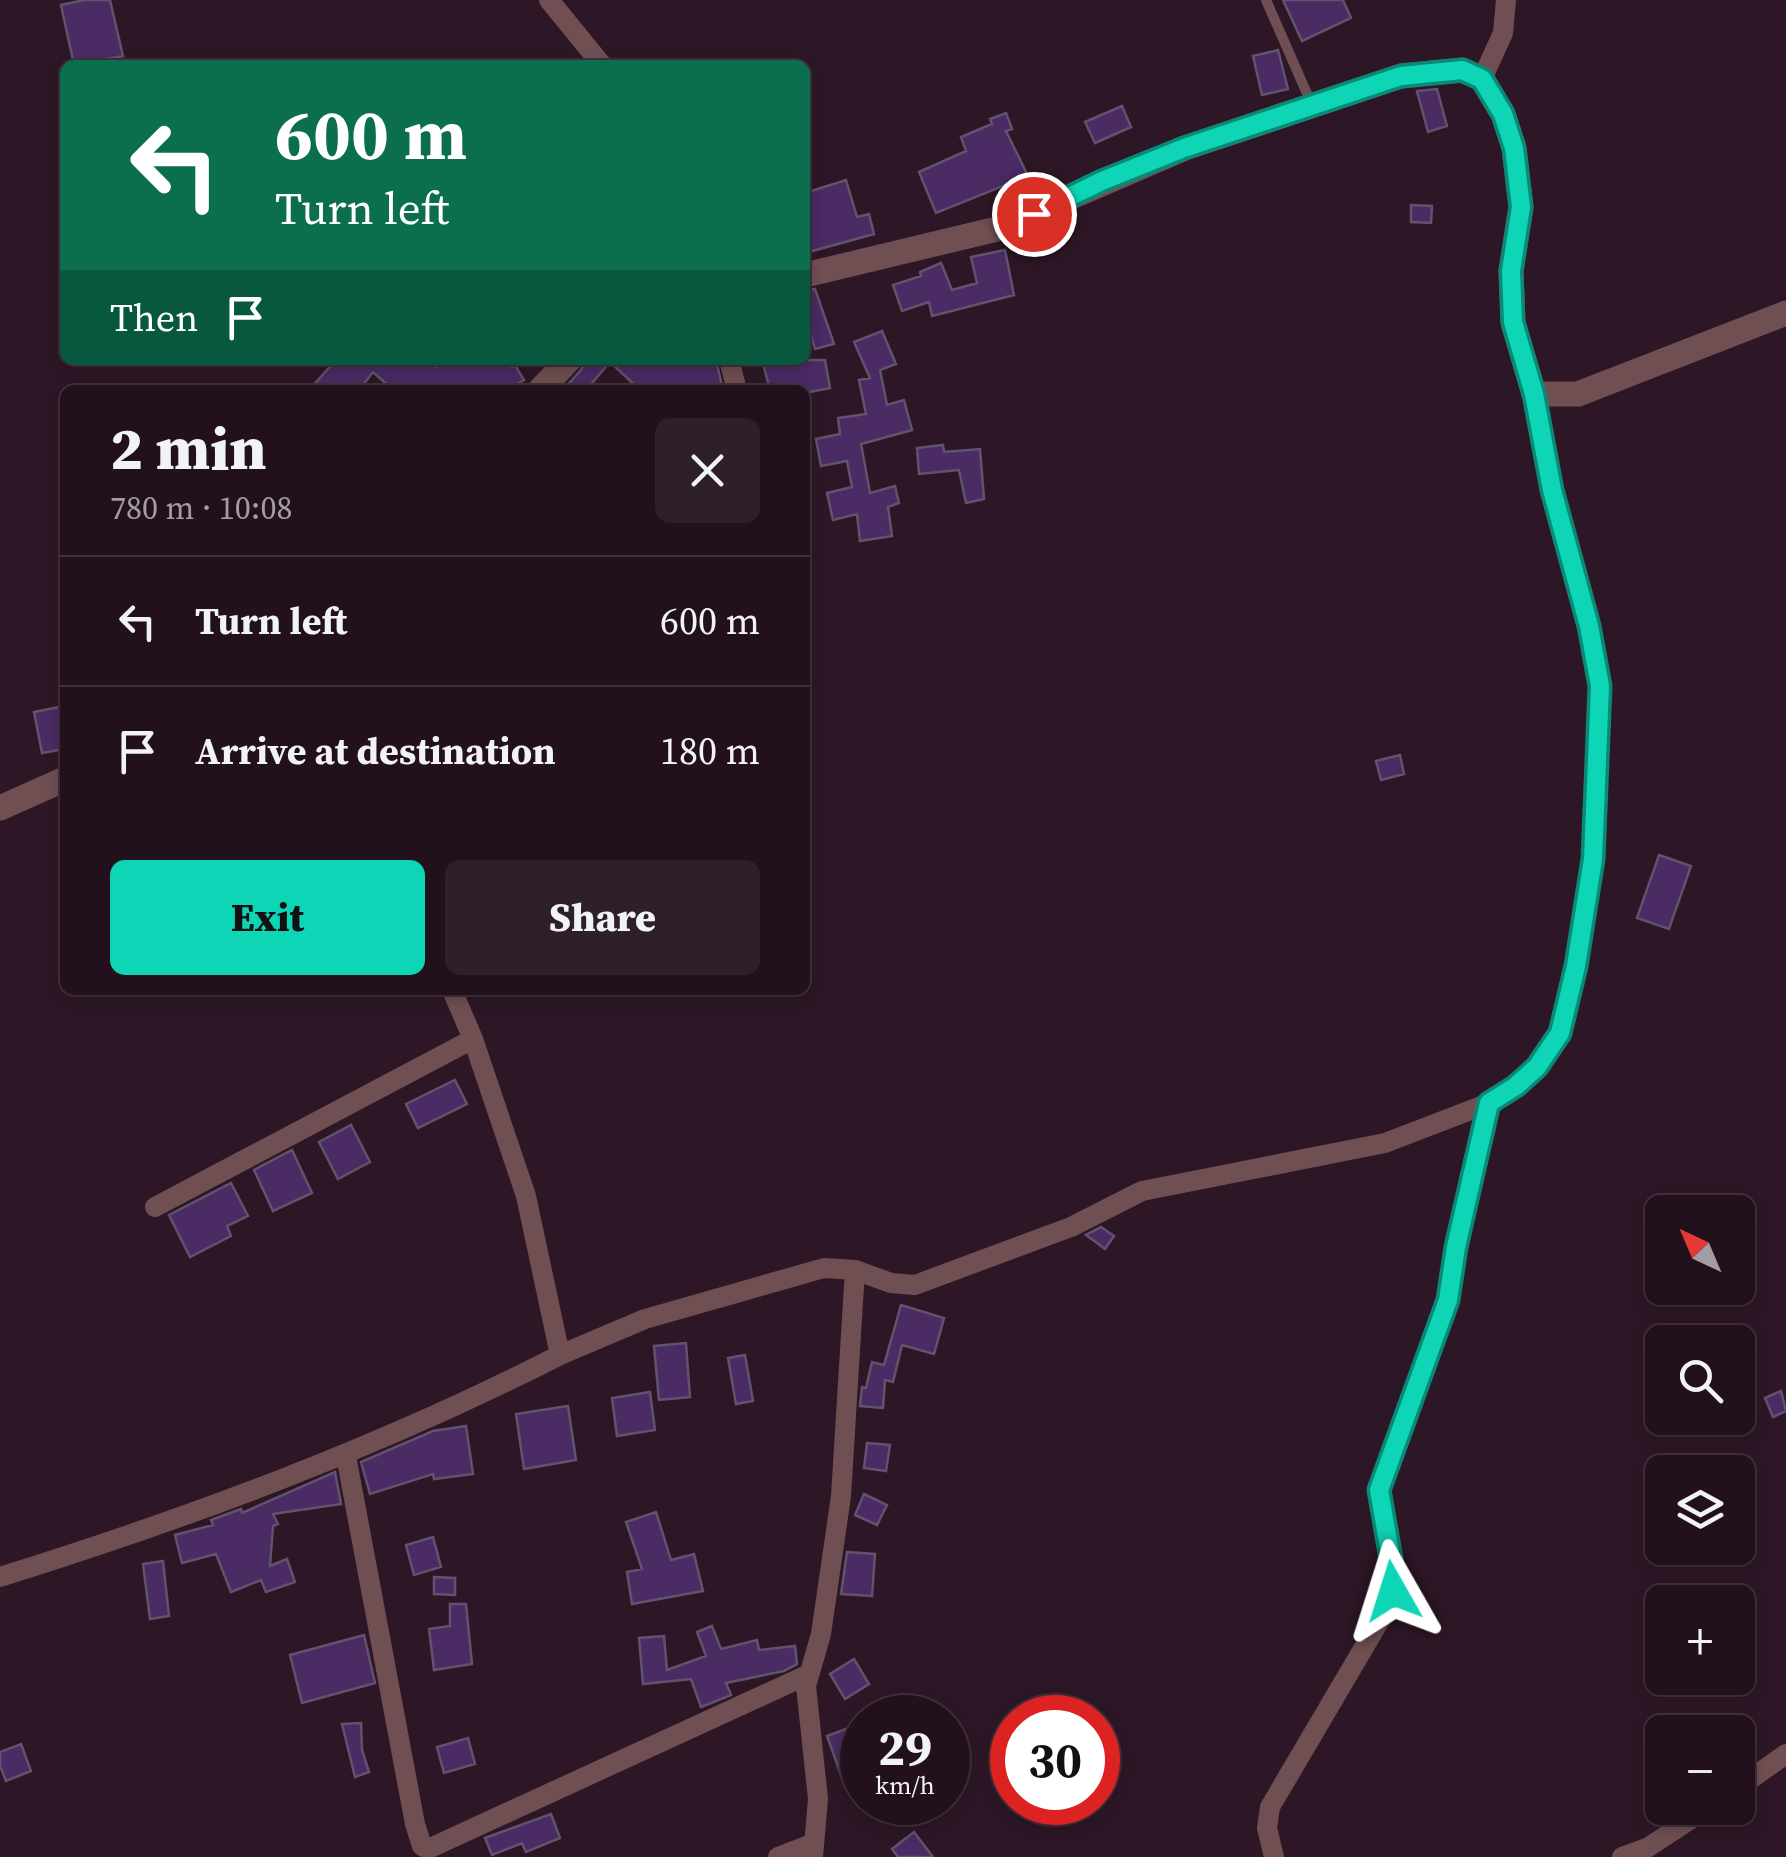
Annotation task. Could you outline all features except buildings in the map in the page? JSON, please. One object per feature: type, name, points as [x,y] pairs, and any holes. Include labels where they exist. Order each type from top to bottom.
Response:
[{"type":"street","points":[[549,0],[598,60]]},
{"type":"street","points":[[1482,79],[1503,33],[1506,0]]},
{"type":"street","points":[[0,1577],[188,1515],[346,1456],[645,1319],[824,1268],[855,1270],[891,1283],[916,1285],[1071,1227],[1142,1191],[1385,1143],[1489,1103],[1537,1067],[1560,1033],[1576,966],[1593,859],[1600,686],[1589,626],[1552,490],[1534,394],[1513,322],[1511,271],[1521,207],[1519,171],[1503,114],[1482,79],[1462,70],[1401,76],[1184,148],[997,229],[810,273]]},
{"type":"street","points":[[1534,394],[1578,394],[1786,314]]},
{"type":"street","points":[[545,385],[564,365]]},
{"type":"street","points":[[0,808],[60,781]]},
{"type":"street","points":[[454,995],[526,1196],[560,1356]]},
{"type":"street","points":[[155,1207],[473,1039]]},
{"type":"street","points":[[1274,1857],[1267,1828],[1270,1806],[1383,1615],[1393,1591],[1394,1576],[1379,1490],[1448,1300],[1489,1103]]},
{"type":"street","points":[[778,1857],[814,1850],[818,1799],[807,1675],[821,1634],[842,1496],[855,1270]]},
{"type":"street","points":[[346,1456],[416,1824],[422,1846],[428,1849],[807,1675]]},
{"type":"street","points":[[1755,1776],[1786,1754]]},
{"type":"street","points":[[1622,1857],[1647,1848],[1682,1825]]},
{"type":"lane","points":[[1266,0],[1313,106]]},
{"type":"route","points":[[1034,214],[1184,148],[1401,76],[1435,70],[1462,70],[1482,79],[1503,114],[1514,148],[1521,207],[1511,271],[1513,322],[1534,394],[1552,490],[1589,626],[1600,686],[1593,859],[1576,966],[1560,1033],[1537,1067],[1489,1103],[1448,1300],[1382,1474],[1380,1508],[1391,1556],[1393,1591]]}]
